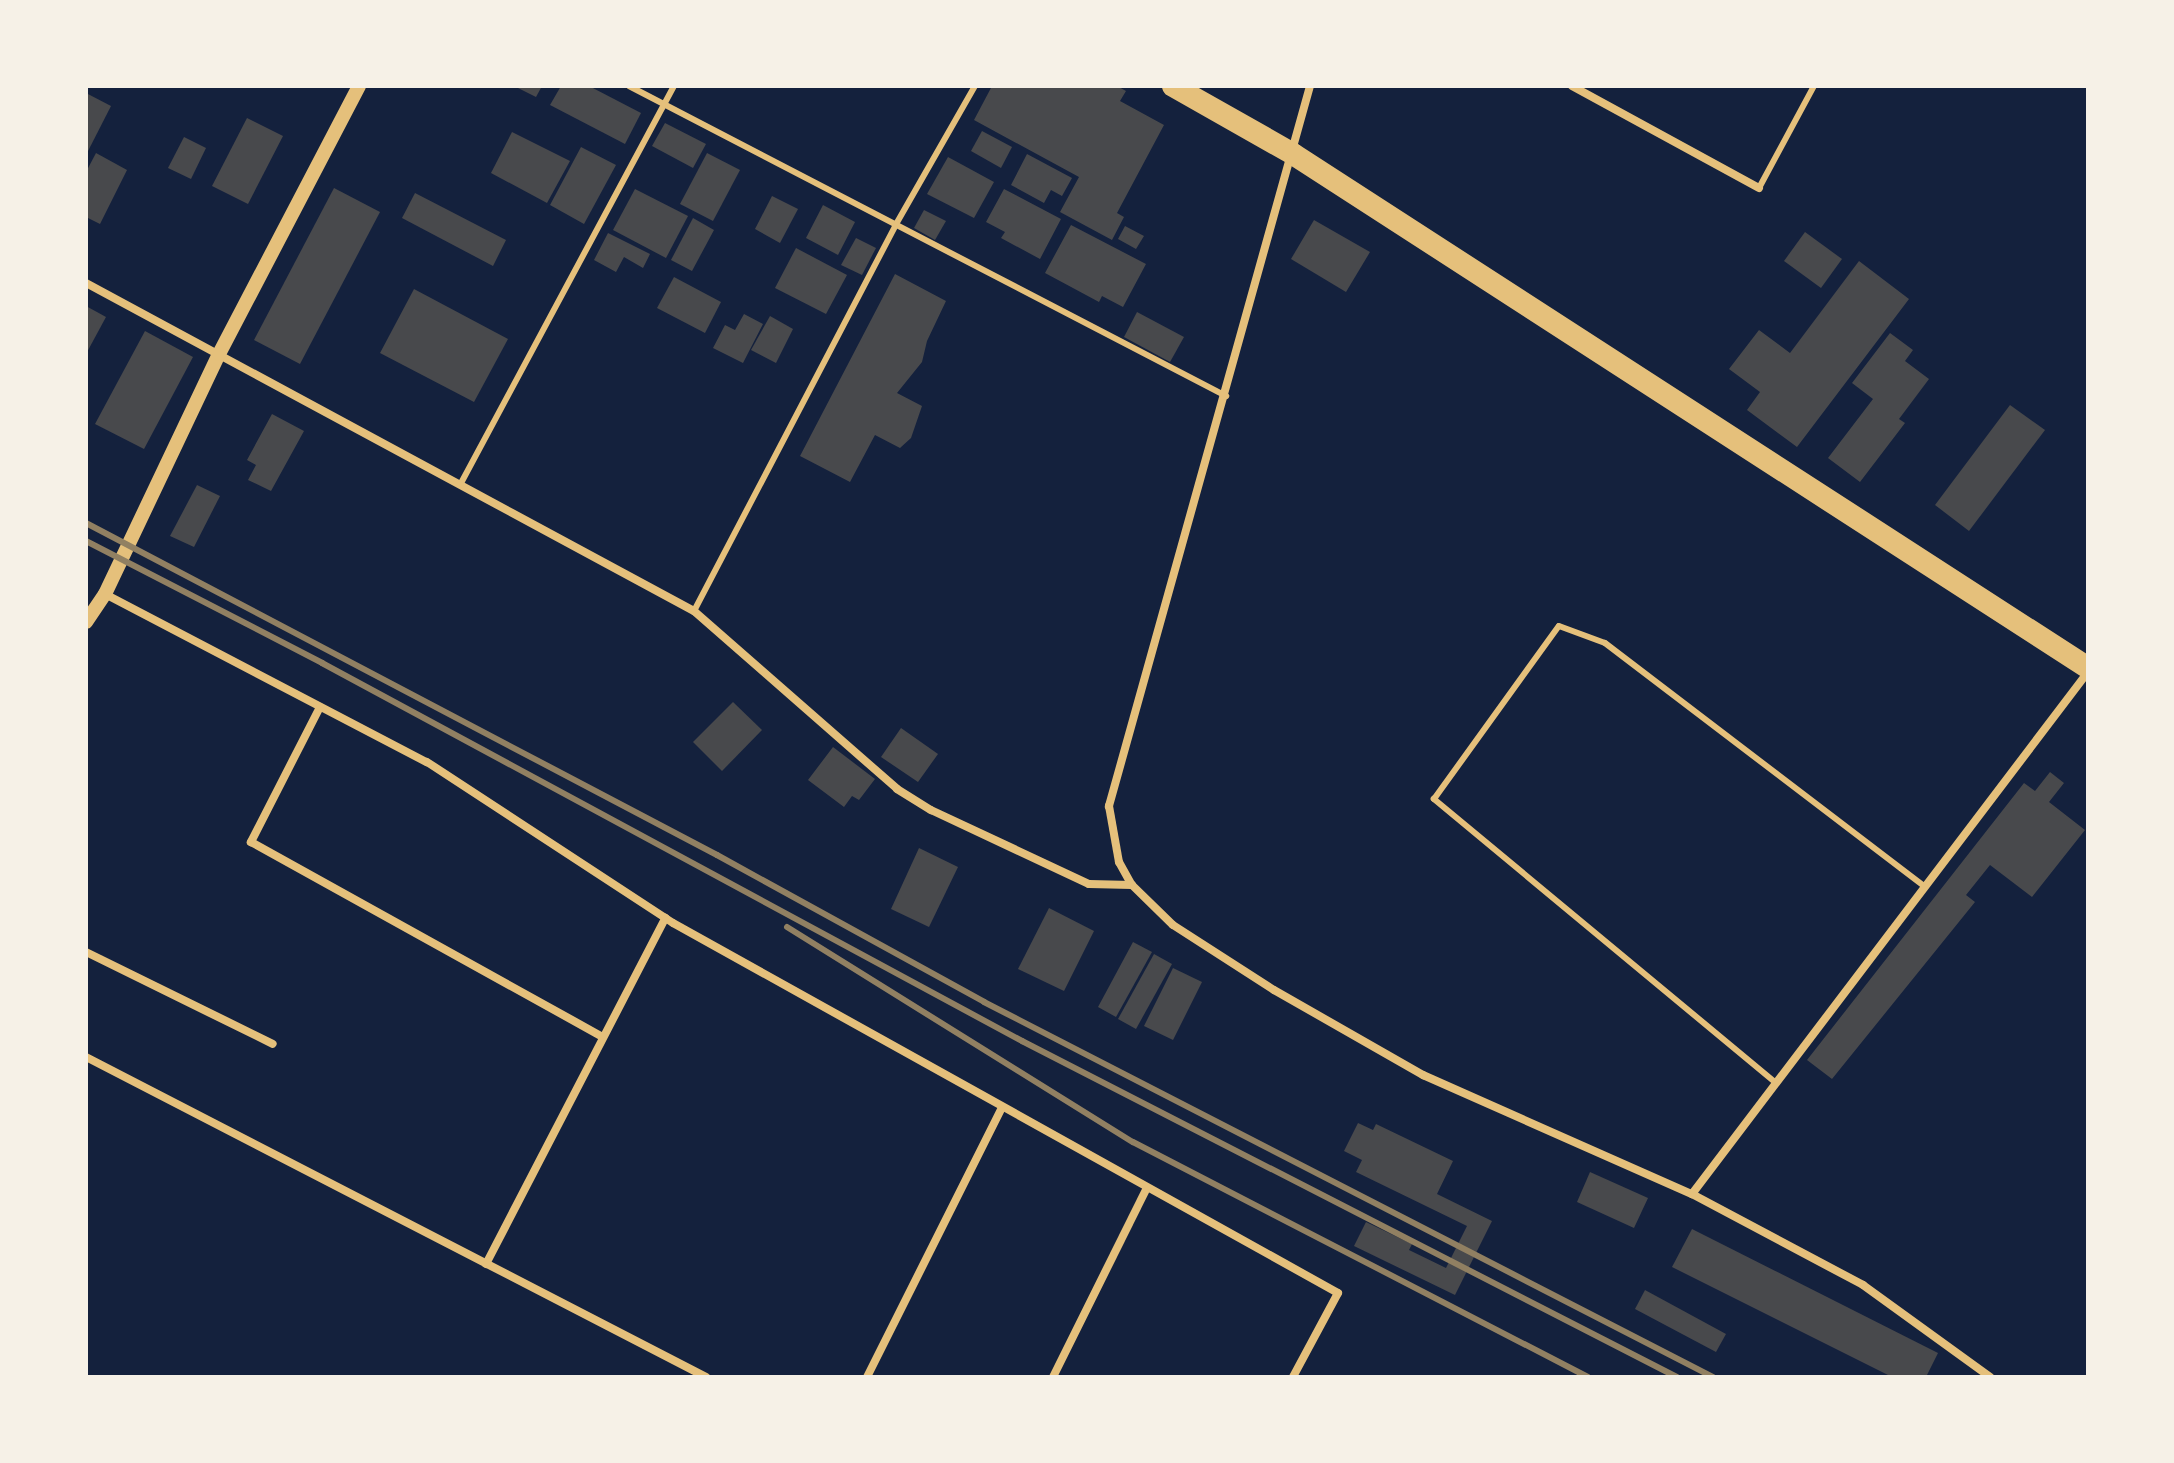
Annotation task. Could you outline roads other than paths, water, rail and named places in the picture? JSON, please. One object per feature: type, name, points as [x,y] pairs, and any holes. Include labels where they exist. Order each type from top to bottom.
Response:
[{"type":"highway","points":[[1173,86],[1293,154],[2088,670]]},
{"type":"street","points":[[86,622],[105,594],[219,354],[359,86]]},
{"type":"street","points":[[1310,86],[1226,396],[1109,806],[1119,862],[1132,885],[1173,925],[1274,990],[1423,1075],[1692,1194],[1863,1285],[1990,1377]]},
{"type":"street","points":[[1572,86],[1759,188]]},
{"type":"street","points":[[86,283],[694,611],[897,789],[931,810],[1089,884],[1132,885]]},
{"type":"street","points":[[105,594],[427,762],[665,918],[1338,1293],[1293,1377]]},
{"type":"street","points":[[1692,1194],[2088,670]]},
{"type":"street","points":[[320,707],[251,842],[603,1037]]},
{"type":"street","points":[[486,1264],[665,918]]},
{"type":"street","points":[[86,952],[273,1044]]},
{"type":"street","points":[[86,1057],[706,1377]]},
{"type":"street","points":[[867,1377],[1002,1107]]},
{"type":"street","points":[[1053,1377],[1147,1188]]},
{"type":"lane","points":[[629,86],[1226,396]]},
{"type":"lane","points":[[460,485],[674,86]]},
{"type":"lane","points":[[694,611],[895,226],[975,86]]},
{"type":"lane","points":[[1759,188],[1814,86]]},
{"type":"lane","points":[[1776,1083],[1434,799],[1559,626],[1605,643],[1925,887]]},
{"type":"railway","points":[[86,523],[717,855],[984,1002],[1713,1377]]},
{"type":"railway","points":[[86,541],[322,663],[1022,1041],[1677,1377]]},
{"type":"railway","points":[[787,927],[1133,1142],[1588,1377]]}]
